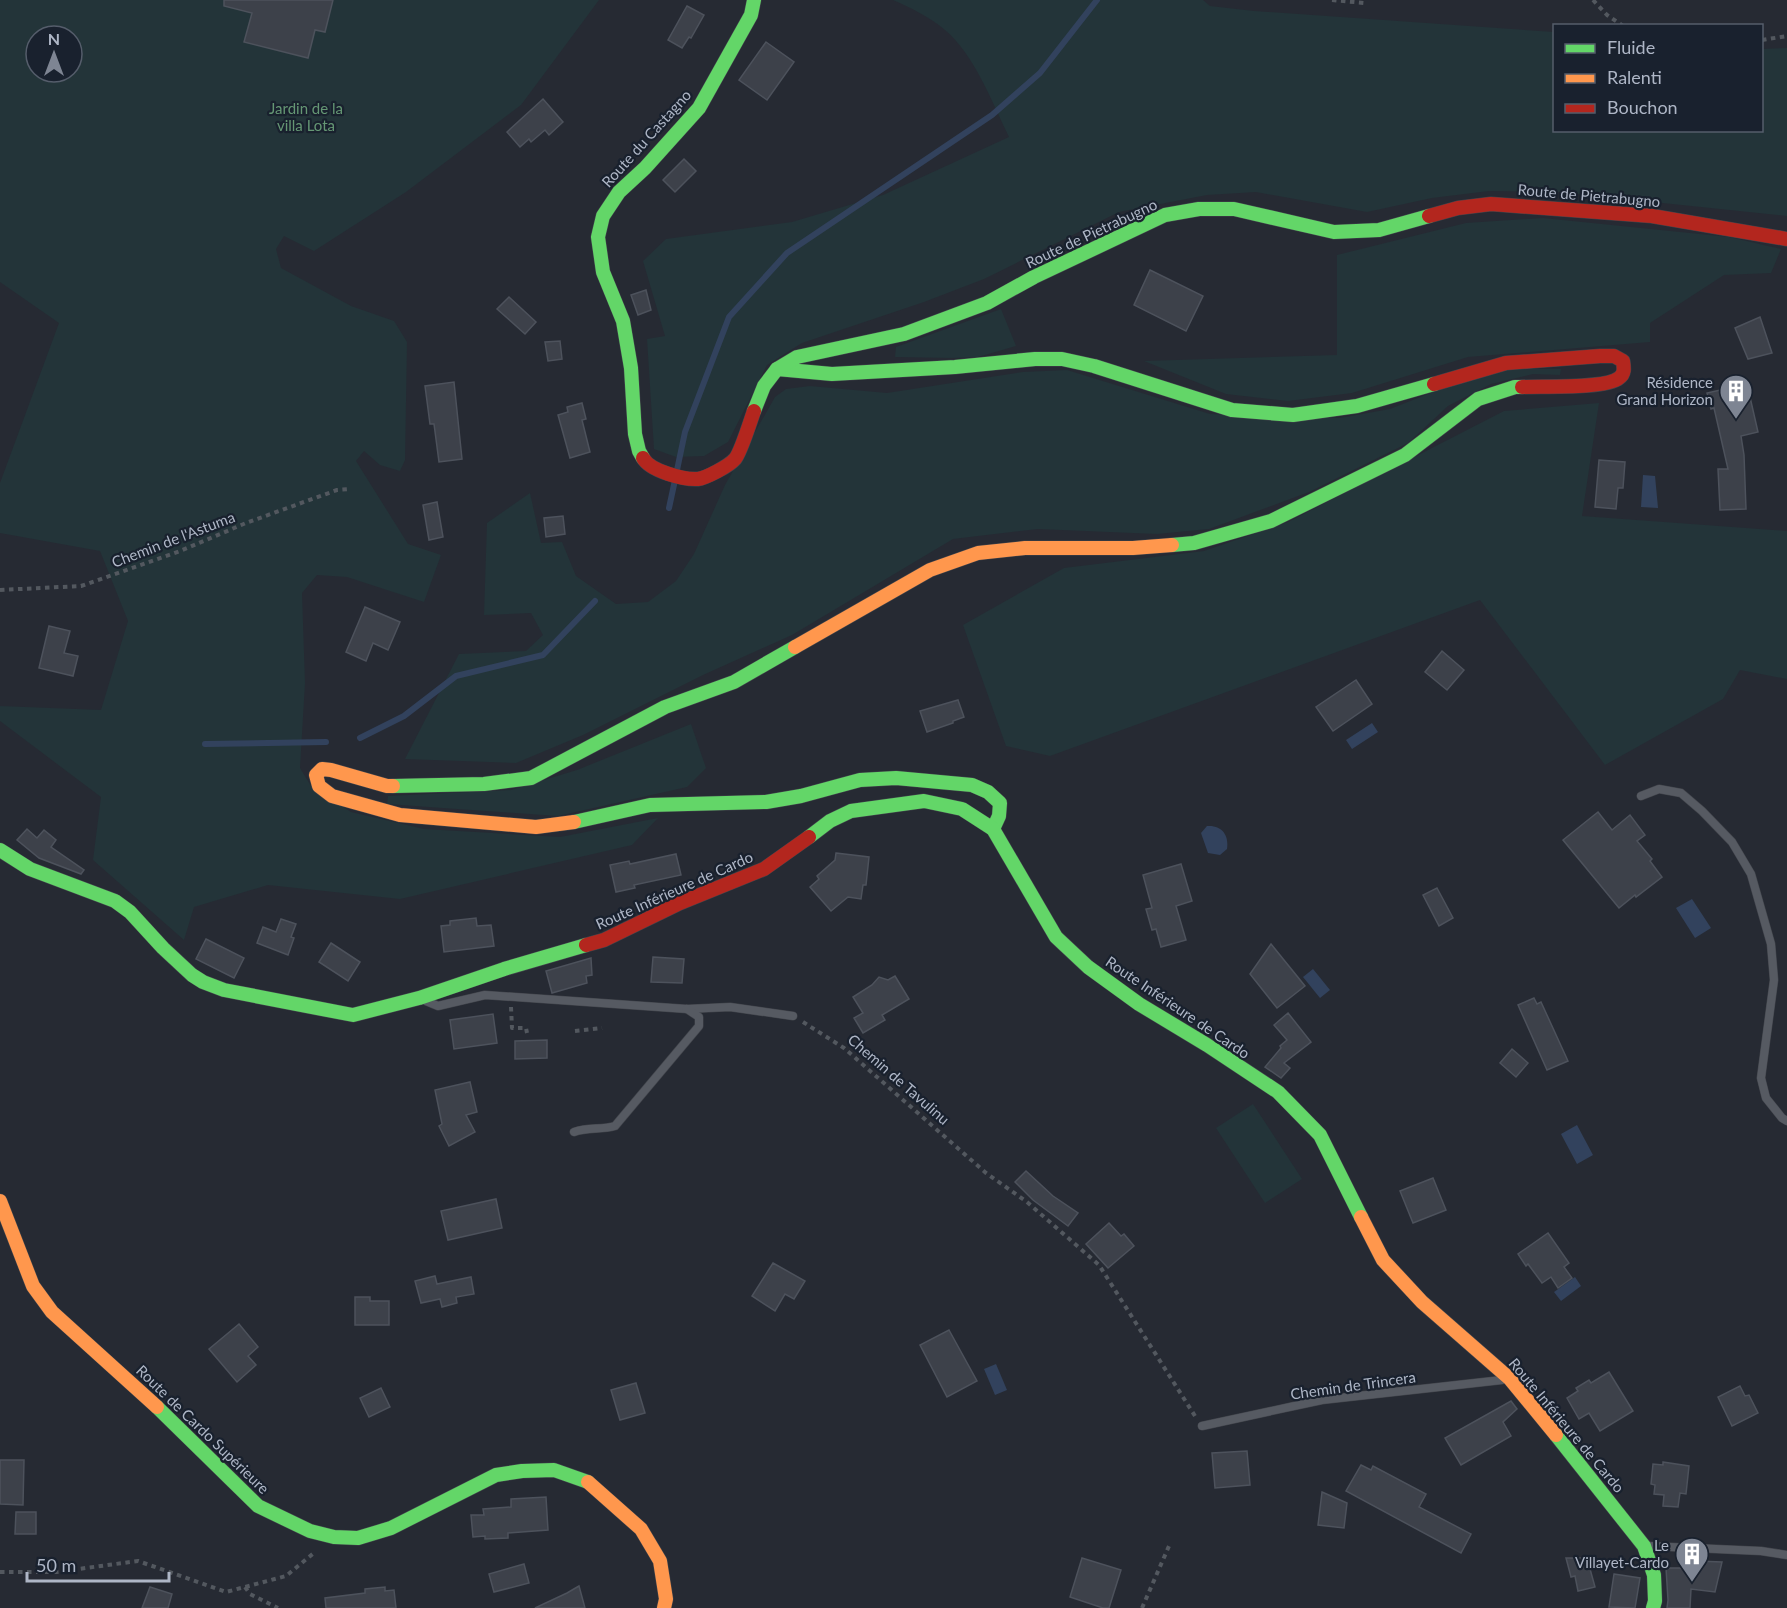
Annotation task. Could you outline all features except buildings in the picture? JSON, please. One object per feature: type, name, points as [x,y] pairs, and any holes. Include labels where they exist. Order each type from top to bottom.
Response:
[{"type":"street","name":"Route du Castagno","points":[[754,0],[751,15],[699,108],[645,168],[619,192],[603,216],[598,237],[603,272],[623,321],[631,368],[635,434],[639,451],[646,463],[660,472],[697,478],[712,474],[735,459],[764,386],[777,369]]},
{"type":"street","name":"Route de Pietrabugno","points":[[777,369],[797,357],[904,334],[987,303],[1034,277],[1165,215],[1199,209],[1234,209],[1334,232],[1379,230],[1458,208],[1491,204],[1524,205],[1652,216],[1725,226],[1787,239]]},
{"type":"street","points":[[777,369],[832,374],[1062,359],[1094,366],[1232,410],[1293,415],[1357,406],[1506,363],[1600,356],[1614,356],[1623,361],[1624,370],[1620,378],[1608,384],[1515,387],[1478,399],[1405,455],[1271,521],[1194,543],[1133,548],[1025,548],[978,553],[930,570],[734,682],[665,707],[531,778],[484,784],[387,786],[331,770],[322,769],[316,775],[319,786],[333,796],[400,815],[536,827],[579,821],[650,806],[766,802],[801,796],[860,780],[896,778],[972,786],[988,792],[1000,803],[999,816],[993,829]]},
{"type":"street","name":"Route Inférieure de Cardo","points":[[0,850],[30,869],[115,901],[130,912],[192,975],[224,990],[353,1015],[419,998],[504,969],[604,940],[680,903],[764,869],[830,821],[851,811],[924,801],[962,809],[993,829],[1056,937],[1088,967],[1139,1004],[1278,1092],[1320,1135],[1383,1260],[1422,1302],[1510,1379],[1644,1546],[1654,1575],[1656,1601],[1653,1608]]},
{"type":"street","name":"Route de Cardo Supérieure","points":[[0,1201],[33,1286],[52,1312],[134,1385],[258,1506],[310,1531],[358,1538],[391,1528],[496,1475],[554,1470],[588,1482],[641,1529],[660,1561],[666,1599],[664,1608]]},
{"type":"lane","points":[[1641,796],[1659,789],[1681,794],[1702,811],[1732,842],[1751,874],[1771,944],[1774,980],[1761,1078],[1766,1098],[1787,1121]]},
{"type":"lane","points":[[419,998],[438,1006],[485,995],[687,1009],[729,1007],[794,1016]]},
{"type":"lane","points":[[574,1132],[615,1126],[699,1026],[699,1017],[687,1009]]},
{"type":"lane","name":"Chemin de Trincera","points":[[1202,1426],[1322,1400],[1510,1379]]},
{"type":"lane","points":[[1644,1546],[1761,1551],[1787,1555]]},
{"type":"path","points":[[1332,0],[1364,3]]},
{"type":"path","points":[[1593,0],[1607,15],[1620,24]]},
{"type":"path","points":[[1763,40],[1787,36]]},
{"type":"path","name":"Chemin de l'Astuma","points":[[0,590],[81,586],[180,551],[337,490],[350,489]]},
{"type":"path","points":[[511,997],[512,1028],[526,1028],[526,1033]]},
{"type":"path","name":"Chemin de Tavulinu","points":[[794,1016],[844,1048],[986,1173],[1027,1202],[1099,1265],[1202,1426]]},
{"type":"path","points":[[575,1031],[602,1028]]},
{"type":"path","points":[[0,1572],[56,1572],[138,1561],[226,1592],[286,1576],[324,1544],[327,1535]]},
{"type":"path","points":[[1142,1608],[1169,1546]]},
{"type":"path","points":[[245,1587],[250,1594],[278,1608]]},
{"type":"green space","name":"Jardin de la villa Lota","points":[[0,0],[599,0],[521,105],[406,192],[314,251],[284,236],[276,249],[281,268],[351,306],[394,321],[407,342],[405,460],[400,471],[380,465],[364,451],[356,461],[408,544],[441,555],[424,602],[347,577],[317,575],[302,593],[305,683],[300,768],[311,786],[351,812],[424,829],[560,837],[658,818],[632,845],[400,899],[268,885],[194,907],[184,940],[93,860],[101,797],[0,721],[0,706],[101,710],[128,621],[100,551],[0,533],[0,483],[59,323],[0,282]]},
{"type":"green space","points":[[893,0],[1203,0],[1210,6],[1254,11],[1553,32],[1553,132],[1763,132],[1763,49],[1787,48],[1787,216],[1557,192],[1489,191],[1432,198],[1367,212],[1256,192],[1207,195],[1119,212],[984,279],[802,343],[767,365],[728,442],[704,456],[676,457],[654,449],[647,339],[665,336],[643,261],[666,239],[792,222],[883,195],[1009,137],[982,80],[965,52],[945,30]]},
{"type":"green space","points":[[1543,218],[1729,237],[1781,249],[1771,273],[1724,275],[1650,323],[1650,342],[1468,357],[1352,393],[1288,401],[1226,394],[1144,361],[1337,355],[1337,255],[1466,223]]},
{"type":"green space","points":[[1001,309],[1016,346],[978,357],[895,357],[896,347]]},
{"type":"green space","points":[[1506,369],[1561,369],[1560,375],[1533,374],[1491,384],[1448,406],[1408,443],[1309,492],[1209,529],[1157,534],[1038,529],[953,539],[792,635],[703,675],[583,735],[516,763],[405,759],[459,654],[526,651],[543,635],[531,613],[484,615],[487,523],[530,493],[541,543],[562,542],[576,576],[616,604],[648,602],[676,581],[694,554],[725,485],[775,397],[786,389],[810,386],[887,393],[1023,372],[1067,370],[1210,414],[1340,418],[1390,409],[1461,381]]},
{"type":"green space","points":[[1599,403],[1582,516],[1787,531],[1787,679],[1740,670],[1723,699],[1605,765],[1480,600],[1050,756],[1006,746],[963,625],[1064,568],[1204,551],[1288,522],[1504,411]]},
{"type":"green space","points":[[691,724],[706,768],[687,787],[558,816],[387,804],[388,796],[511,790],[577,770]]},
{"type":"green space","points":[[1253,1104],[1302,1179],[1265,1203],[1216,1128]]},
{"type":"water","points":[[1643,475],[1655,476],[1658,508],[1641,507]]},
{"type":"water","points":[[1372,723],[1378,732],[1352,749],[1346,740]]},
{"type":"water","points":[[1207,826],[1217,827],[1226,835],[1227,849],[1220,855],[1208,853],[1201,833]]},
{"type":"water","points":[[1692,899],[1711,928],[1695,938],[1676,908]]},
{"type":"water","points":[[1313,969],[1330,990],[1320,998],[1303,977]]},
{"type":"water","points":[[1577,1125],[1593,1155],[1577,1164],[1561,1134]]},
{"type":"water","points":[[1575,1277],[1581,1286],[1561,1301],[1554,1292]]},
{"type":"water","points":[[996,1364],[1007,1390],[995,1395],[984,1369]]},
{"type":"waterway","points":[[677,470],[685,432],[729,317],[787,253],[992,115],[1040,73],[1097,0]]},
{"type":"waterway","points":[[669,508],[675,480]]},
{"type":"waterway","points":[[360,738],[404,716],[456,676],[543,655],[595,601]]},
{"type":"waterway","points":[[205,744],[326,742]]},
{"type":"traffic: fast","points":[[643,458],[635,434],[631,368],[623,321],[603,272],[598,237],[603,216],[619,192],[645,168],[699,108],[751,15],[754,0]]},
{"type":"traffic: fast","points":[[754,411],[764,386],[777,369],[797,357],[904,334],[987,303],[1034,277],[1165,215],[1199,209],[1234,209],[1334,232],[1379,230],[1429,216]]},
{"type":"traffic: fast","points":[[777,369],[832,374],[1062,359],[1094,366],[1232,410],[1293,415],[1357,406],[1434,384]]},
{"type":"traffic: fast","points":[[1172,545],[1194,543],[1271,521],[1405,455],[1478,399],[1515,387],[1522,387]]},
{"type":"traffic: fast","points":[[393,786],[484,784],[531,778],[665,707],[734,682],[795,647]]},
{"type":"traffic: fast","points":[[574,822],[650,805],[766,802],[801,796],[860,780],[896,778],[972,785],[988,792],[1000,803],[999,816],[993,829]]},
{"type":"traffic: fast","points":[[809,837],[830,821],[851,811],[924,801],[962,809],[993,829],[1056,937],[1088,967],[1139,1004],[1278,1092],[1320,1135],[1361,1217]]},
{"type":"traffic: fast","points":[[0,850],[30,869],[115,901],[130,912],[192,975],[203,982],[224,990],[353,1015],[419,998],[504,969],[586,945]]},
{"type":"traffic: fast","points":[[157,1407],[258,1506],[310,1531],[334,1537],[358,1538],[391,1528],[496,1475],[554,1470],[588,1482]]},
{"type":"traffic: fast","points":[[1556,1435],[1644,1546],[1654,1575],[1653,1608]]},
{"type":"traffic: slow","points":[[795,647],[930,570],[978,553],[1025,548],[1133,548],[1172,545]]},
{"type":"traffic: slow","points":[[393,786],[331,770],[322,769],[316,775],[319,786],[332,796],[400,815],[536,827],[574,822]]},
{"type":"traffic: slow","points":[[0,1201],[33,1286],[52,1312],[157,1407]]},
{"type":"traffic: slow","points":[[1361,1217],[1383,1260],[1422,1302],[1510,1379],[1556,1435]]},
{"type":"traffic: slow","points":[[588,1482],[641,1529],[660,1561],[666,1599],[664,1608]]},
{"type":"traffic: jam","points":[[1429,216],[1458,208],[1491,204],[1652,216],[1787,239]]},
{"type":"traffic: jam","points":[[1434,384],[1506,363],[1600,356],[1614,356],[1623,361],[1622,375],[1612,382],[1573,386],[1522,387]]},
{"type":"traffic: jam","points":[[643,458],[660,471],[676,476],[698,479],[706,476],[735,459],[743,444],[754,411]]},
{"type":"traffic: jam","points":[[586,945],[604,940],[680,903],[764,869],[809,837]]},
{"type":"place","name":"Résidence Grand Horizon","points":[[1736,420]]},
{"type":"place","name":"Le Villayet-Cardo","points":[[1692,1583]]}]
